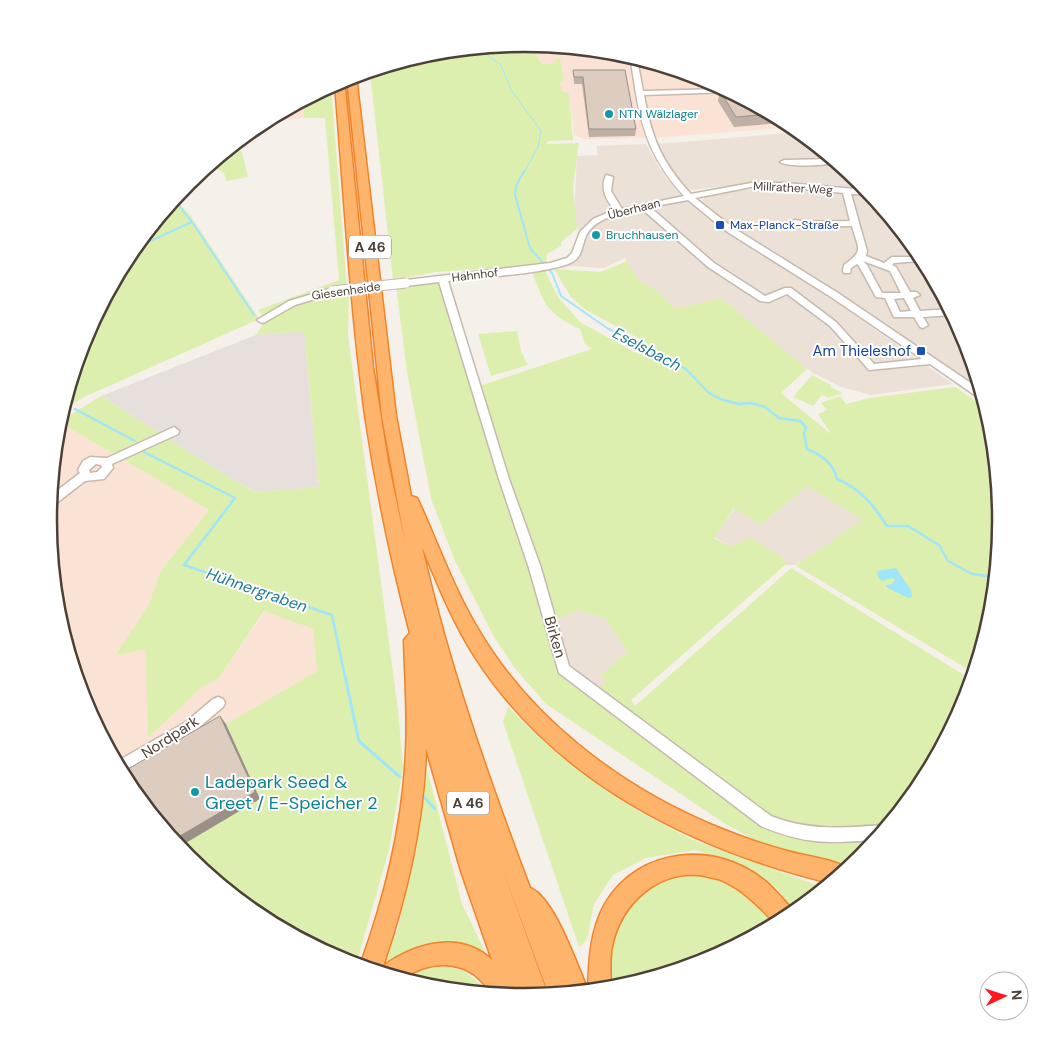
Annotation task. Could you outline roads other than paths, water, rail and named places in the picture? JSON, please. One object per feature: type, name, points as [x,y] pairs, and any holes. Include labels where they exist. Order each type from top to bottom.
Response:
[{"type":"highway","name":"A 46","points":[[353,85],[379,339],[398,472],[418,566],[440,651],[475,761],[557,987]]},
{"type":"highway","name":"A 46","points":[[341,90],[372,406],[386,493],[412,606],[456,768],[533,988]]},
{"type":"highway","points":[[398,472],[450,590],[482,652],[508,688],[555,737],[609,780],[674,819],[742,849],[832,873]]},
{"type":"highway","points":[[372,963],[389,914],[409,825],[415,765],[412,606]]},
{"type":"highway","points":[[414,674],[437,758],[472,871],[514,988]]},
{"type":"highway","points":[[599,982],[599,952],[605,925],[617,902],[634,883],[653,871],[677,865],[702,864],[724,869],[750,882],[775,904],[781,912]]},
{"type":"highway","points":[[521,889],[544,918],[574,985]]},
{"type":"highway","points":[[394,970],[402,964],[420,955],[454,953],[472,959],[488,972],[499,987]]},
{"type":"street","points":[[636,66],[654,148],[669,174],[688,197],[723,225],[814,281],[974,390]]},
{"type":"street","points":[[641,93],[711,91]]},
{"type":"street","points":[[784,162],[824,162]]},
{"type":"street","points":[[609,177],[606,185],[608,197],[619,211]]},
{"type":"street","name":"Millrather Weg","points":[[688,197],[757,185],[857,192]]},
{"type":"street","points":[[846,191],[862,246],[860,259],[879,295],[912,295]]},
{"type":"street","name":"Überhaan","points":[[548,267],[570,260],[576,254],[589,226],[603,217],[619,211],[688,197]]},
{"type":"street","points":[[644,206],[711,265],[763,299],[770,299],[788,290],[834,324],[872,368],[930,361]]},
{"type":"street","points":[[794,222],[806,224],[856,223]]},
{"type":"street","points":[[847,271],[847,267],[860,259],[892,269],[912,295],[912,305],[923,326]]},
{"type":"street","points":[[887,266],[892,260],[913,259]]},
{"type":"street","name":"Hahnhof","points":[[406,283],[548,267]]},
{"type":"street","name":"Birken","points":[[443,279],[504,479],[535,568],[564,669],[766,821],[786,830],[814,837],[872,833]]},
{"type":"street","name":"Giesenheide","points":[[262,320],[292,303],[332,291],[406,283]]},
{"type":"street","points":[[888,296],[897,315],[943,312]]},
{"type":"street","points":[[892,306],[912,305]]},
{"type":"street","points":[[58,496],[85,475],[85,467],[90,462],[98,460],[107,462],[174,431]]},
{"type":"street","name":"Nordpark","points":[[125,764],[191,726],[218,703]]},
{"type":"water","points":[[896,568],[911,590],[912,597],[908,598],[886,587],[886,585],[892,584],[895,580],[893,578],[882,581],[878,577],[877,571]]},
{"type":"waterway","name":"Eselsbach","points":[[487,55],[501,65],[511,90],[541,131],[538,147],[524,173]]},
{"type":"waterway","name":"Eselsbach","points":[[524,171],[516,186],[515,195],[530,248],[552,273],[561,296],[607,328],[686,369],[708,392]]},
{"type":"waterway","name":"Hühnergraben","points":[[179,206],[192,222]]},
{"type":"waterway","name":"Hühnergraben","points":[[149,242],[192,222]]},
{"type":"waterway","points":[[192,222],[254,315]]},
{"type":"waterway","name":"Eselsbach","points":[[708,392],[720,399],[739,404],[752,403],[765,407],[779,418],[800,421],[806,427],[804,434],[807,449],[826,460],[833,468],[837,479],[860,492],[887,526],[908,526],[939,545],[948,561],[972,574],[989,576]]},
{"type":"waterway","name":"Hühnergraben","points":[[75,409],[135,441]]},
{"type":"waterway","name":"Hühnergraben","points":[[144,452],[235,498],[184,565],[332,615],[345,677]]},
{"type":"waterway","name":"Hühnergraben","points":[[345,676],[359,741],[400,777]]},
{"type":"waterway","name":"Hühnergraben","points":[[420,793],[435,809]]},
{"type":"place","name":"NTN Wälzlager","points":[[609,114]]},
{"type":"place","name":"Max-Planck-Straße","points":[[720,225]]},
{"type":"place","name":"Bruchhausen","points":[[596,235]]},
{"type":"place","name":"Am Thieleshof","points":[[921,351]]},
{"type":"place","name":"Ladepark Seed & Greet / E-Speicher 2","points":[[195,792]]}]
